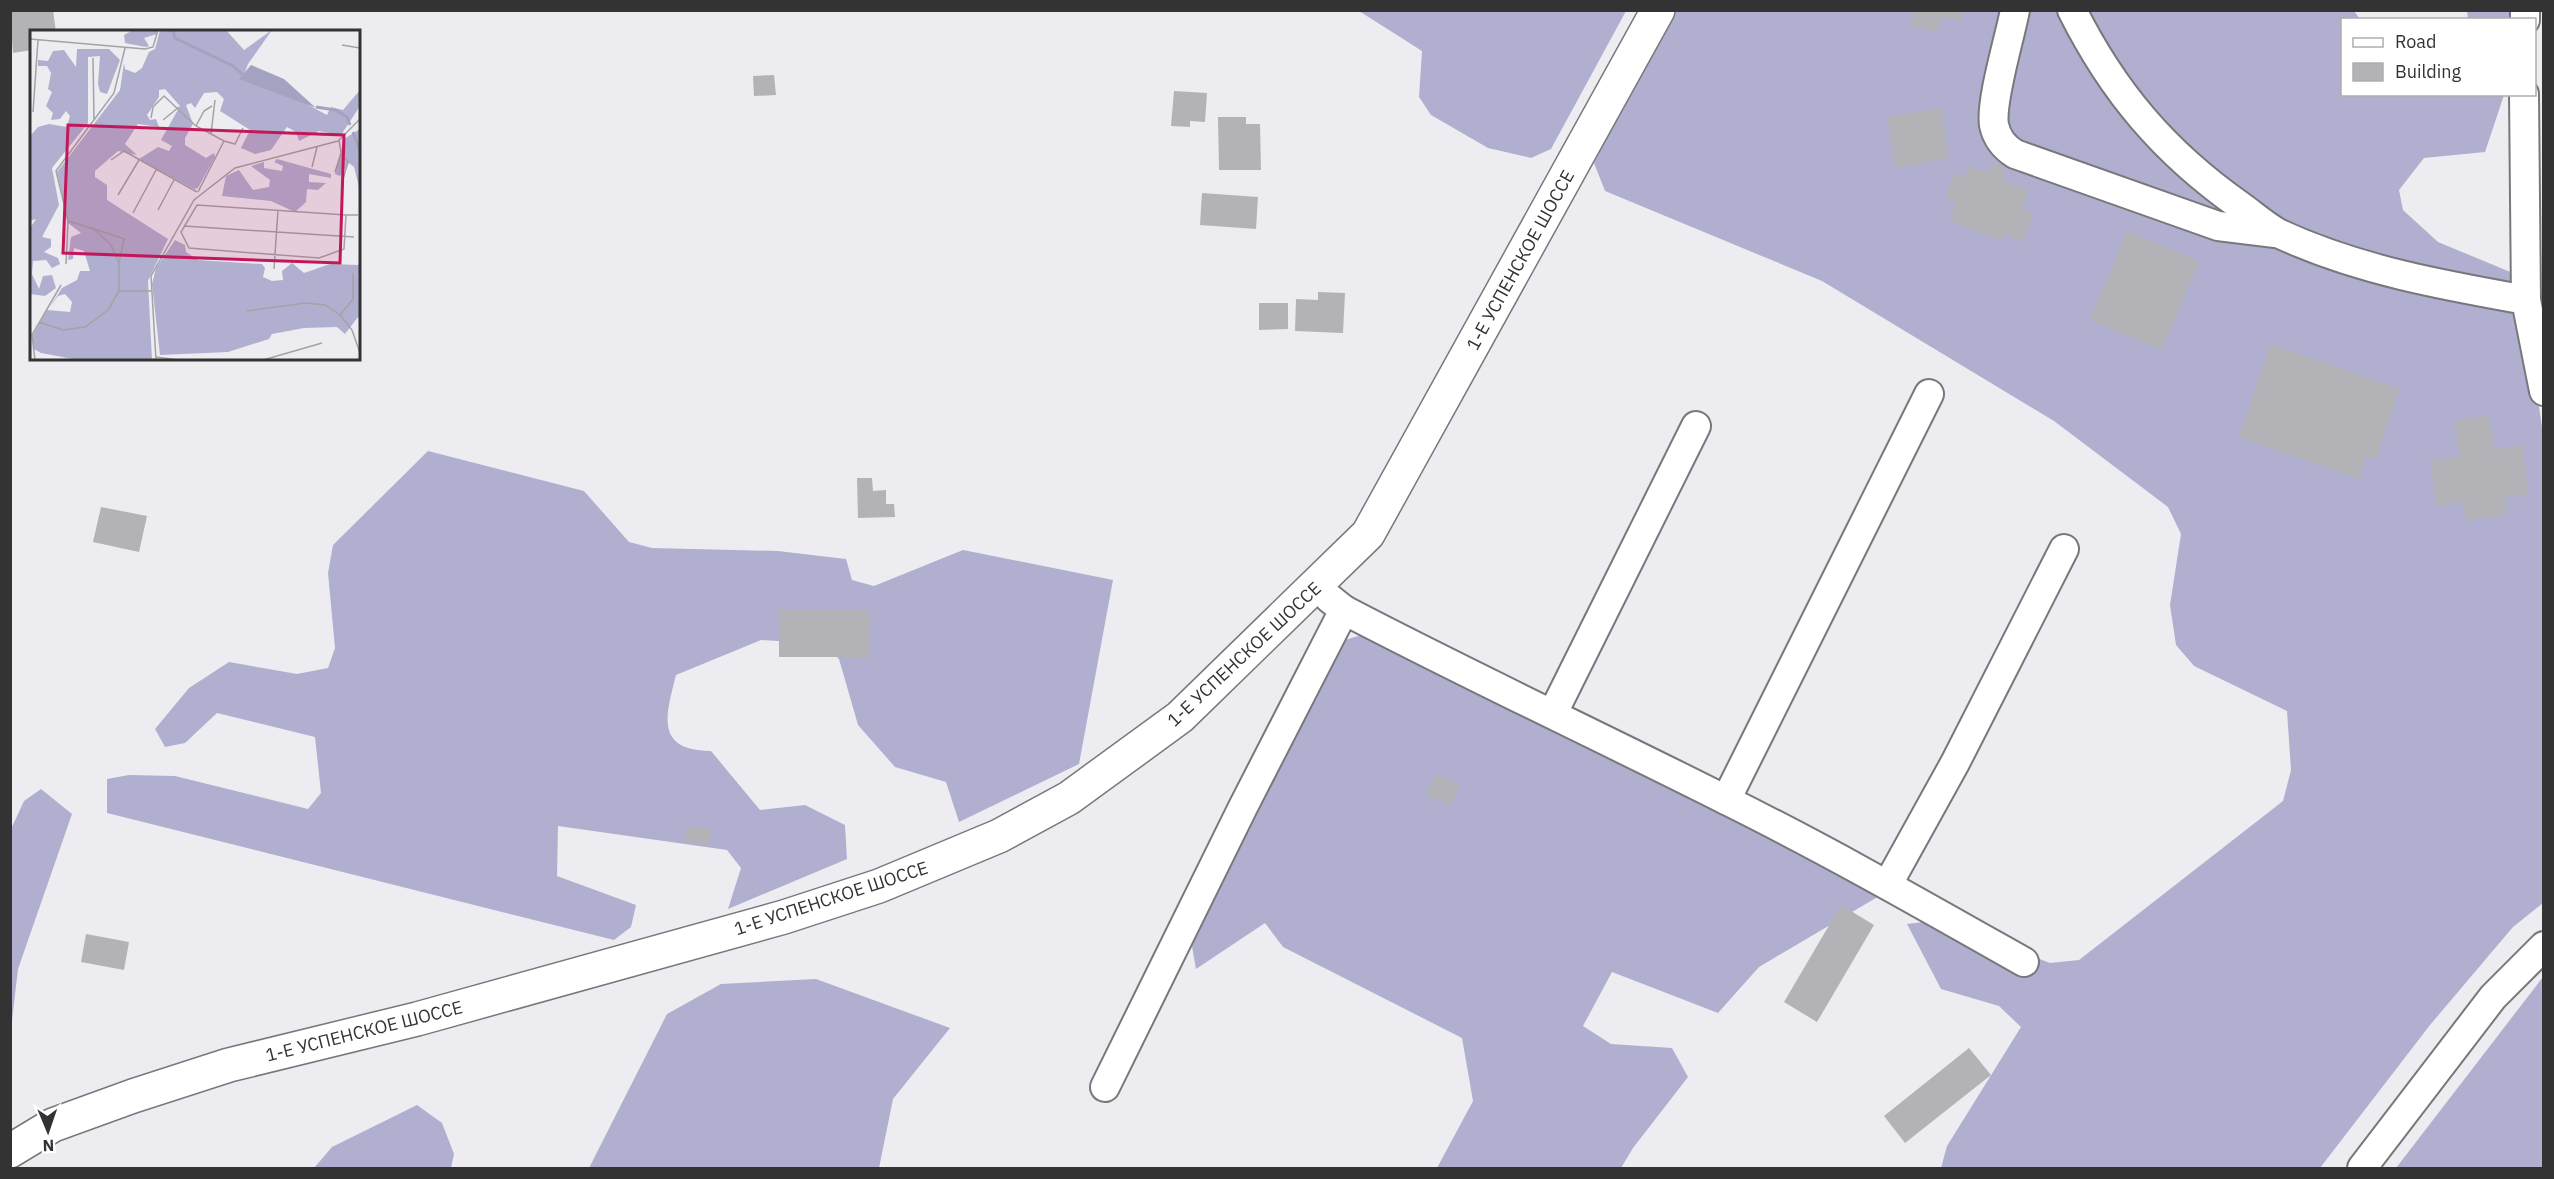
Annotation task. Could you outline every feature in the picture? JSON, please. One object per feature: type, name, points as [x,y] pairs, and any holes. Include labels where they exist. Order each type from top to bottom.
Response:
[{"type":"main road","name":"1-Е УСПЕНСКОЕ ШОССЕ","points":[[10,1151],[53,1125],[218,1069],[417,1019],[784,916],[879,886],[999,836],[1069,798],[1180,717],[1368,534],[1658,10]]},
{"type":"street","points":[[2015,10],[1994,106],[1994,125],[2002,145],[2015,154],[2218,226],[2279,233]]},
{"type":"street","points":[[2072,10],[2116,87],[2150,128],[2194,170],[2279,233],[2352,262],[2427,282],[2526,300]]},
{"type":"street","points":[[2524,96],[2526,300],[2544,391]]},
{"type":"street","points":[[1726,800],[1929,394]]},
{"type":"street","points":[[1553,713],[1696,426]]},
{"type":"street","points":[[1888,884],[1954,763],[2064,549]]},
{"type":"street","points":[[1316,587],[1344,610],[1422,651],[1553,713],[1726,800],[1888,884],[2024,962]]},
{"type":"street","points":[[1105,1087],[1243,807],[1344,610]]},
{"type":"street","points":[[2362,1168],[2493,997],[2544,946]]},
{"type":"shaded area","points":[[1359,11],[1626,11],[1551,149],[1531,158],[1488,148],[1431,115],[1419,97],[1422,51]]},
{"type":"shaded area","points":[[1670,11],[2354,11],[2359,18],[2341,18],[2341,96],[2504,96],[2485,152],[2424,158],[2399,190],[2403,210],[2438,242],[2520,276],[2544,441],[2543,903],[2513,927],[2430,1025],[2320,1168],[1941,1168],[1947,1146],[2021,1027],[1999,1006],[1941,989],[1907,924],[1939,920],[2050,963],[2079,960],[2283,801],[2291,770],[2287,711],[2194,666],[2176,645],[2170,605],[2181,534],[2168,507],[2054,421],[1822,281],[1605,191],[1594,163]]},
{"type":"shaded area","points":[[2467,11],[2514,11],[2514,18],[2468,18]]},
{"type":"shaded area","points":[[428,451],[584,491],[629,542],[652,548],[778,551],[846,559],[852,580],[874,586],[963,550],[1113,580],[1079,764],[959,822],[946,782],[895,767],[858,725],[839,659],[824,644],[761,640],[676,675],[669,704],[668,728],[672,737],[680,744],[693,749],[711,751],[760,810],[805,805],[845,825],[847,859],[728,909],[741,868],[727,850],[558,826],[557,876],[636,905],[631,927],[614,940],[107,813],[107,779],[129,775],[175,776],[308,809],[321,793],[315,737],[217,713],[185,743],[165,747],[155,729],[189,688],[229,662],[297,674],[328,668],[335,648],[328,573],[333,545]]},
{"type":"shaded area","points":[[1371,632],[1886,892],[1759,967],[1718,1013],[1612,972],[1583,1026],[1611,1044],[1672,1048],[1688,1077],[1633,1148],[1621,1168],[1437,1168],[1473,1101],[1462,1038],[1283,947],[1265,923],[1196,969],[1190,935],[1329,645]]},
{"type":"shaded area","points":[[41,789],[72,814],[18,969],[11,1029],[11,829],[24,801]]},
{"type":"shaded area","points":[[2543,977],[2543,1168],[2396,1168]]},
{"type":"shaded area","points":[[816,979],[950,1028],[893,1099],[879,1168],[589,1168],[667,1014],[721,984]]},
{"type":"shaded area","points":[[417,1105],[442,1123],[454,1154],[451,1168],[314,1168],[332,1147]]},
{"type":"building","points":[[10,10],[53,10],[56,30],[30,30],[30,50],[13,53]]},
{"type":"building","points":[[1914,10],[1964,10],[1962,21],[1941,17],[1938,32],[1911,26]]},
{"type":"building","points":[[774,75],[776,95],[754,96],[753,76]]},
{"type":"building","points":[[1174,91],[1207,93],[1205,122],[1190,121],[1190,127],[1171,126]]},
{"type":"building","points":[[1941,108],[1949,159],[1895,168],[1887,117]]},
{"type":"building","points":[[1218,117],[1246,117],[1246,124],[1260,124],[1261,170],[1219,170]]},
{"type":"building","points":[[1992,163],[2006,168],[2002,180],[2029,190],[2022,209],[2033,213],[2023,241],[2005,234],[2002,241],[1949,221],[1956,202],[1945,198],[1954,173],[1966,177],[1969,166],[1988,173]]},
{"type":"building","points":[[1202,193],[1258,197],[1256,229],[1200,225]]},
{"type":"building","points":[[2127,231],[2199,261],[2162,350],[2090,320]]},
{"type":"building","points":[[1318,292],[1345,293],[1343,333],[1295,331],[1296,299],[1318,300]]},
{"type":"building","points":[[1259,303],[1288,303],[1288,329],[1259,330]]},
{"type":"building","points":[[2271,344],[2400,389],[2376,459],[2366,456],[2359,479],[2239,437]]},
{"type":"building","points":[[2488,415],[2494,449],[2522,445],[2529,494],[2504,498],[2507,515],[2466,521],[2463,502],[2437,506],[2430,460],[2459,456],[2454,421]]},
{"type":"building","points":[[857,478],[872,478],[873,491],[886,490],[886,504],[894,504],[895,517],[858,518]]},
{"type":"building","points":[[101,507],[147,516],[139,552],[93,542]]},
{"type":"building","points":[[869,609],[869,657],[779,657],[779,610]]},
{"type":"building","points":[[1436,774],[1459,784],[1450,806],[1426,796]]},
{"type":"building","points":[[687,826],[712,830],[709,846],[684,840]]},
{"type":"building","points":[[1841,905],[1874,925],[1817,1022],[1784,1002]]},
{"type":"building","points":[[86,934],[129,942],[124,970],[81,962]]},
{"type":"building","points":[[1969,1048],[1991,1075],[1905,1143],[1884,1116]]}]
